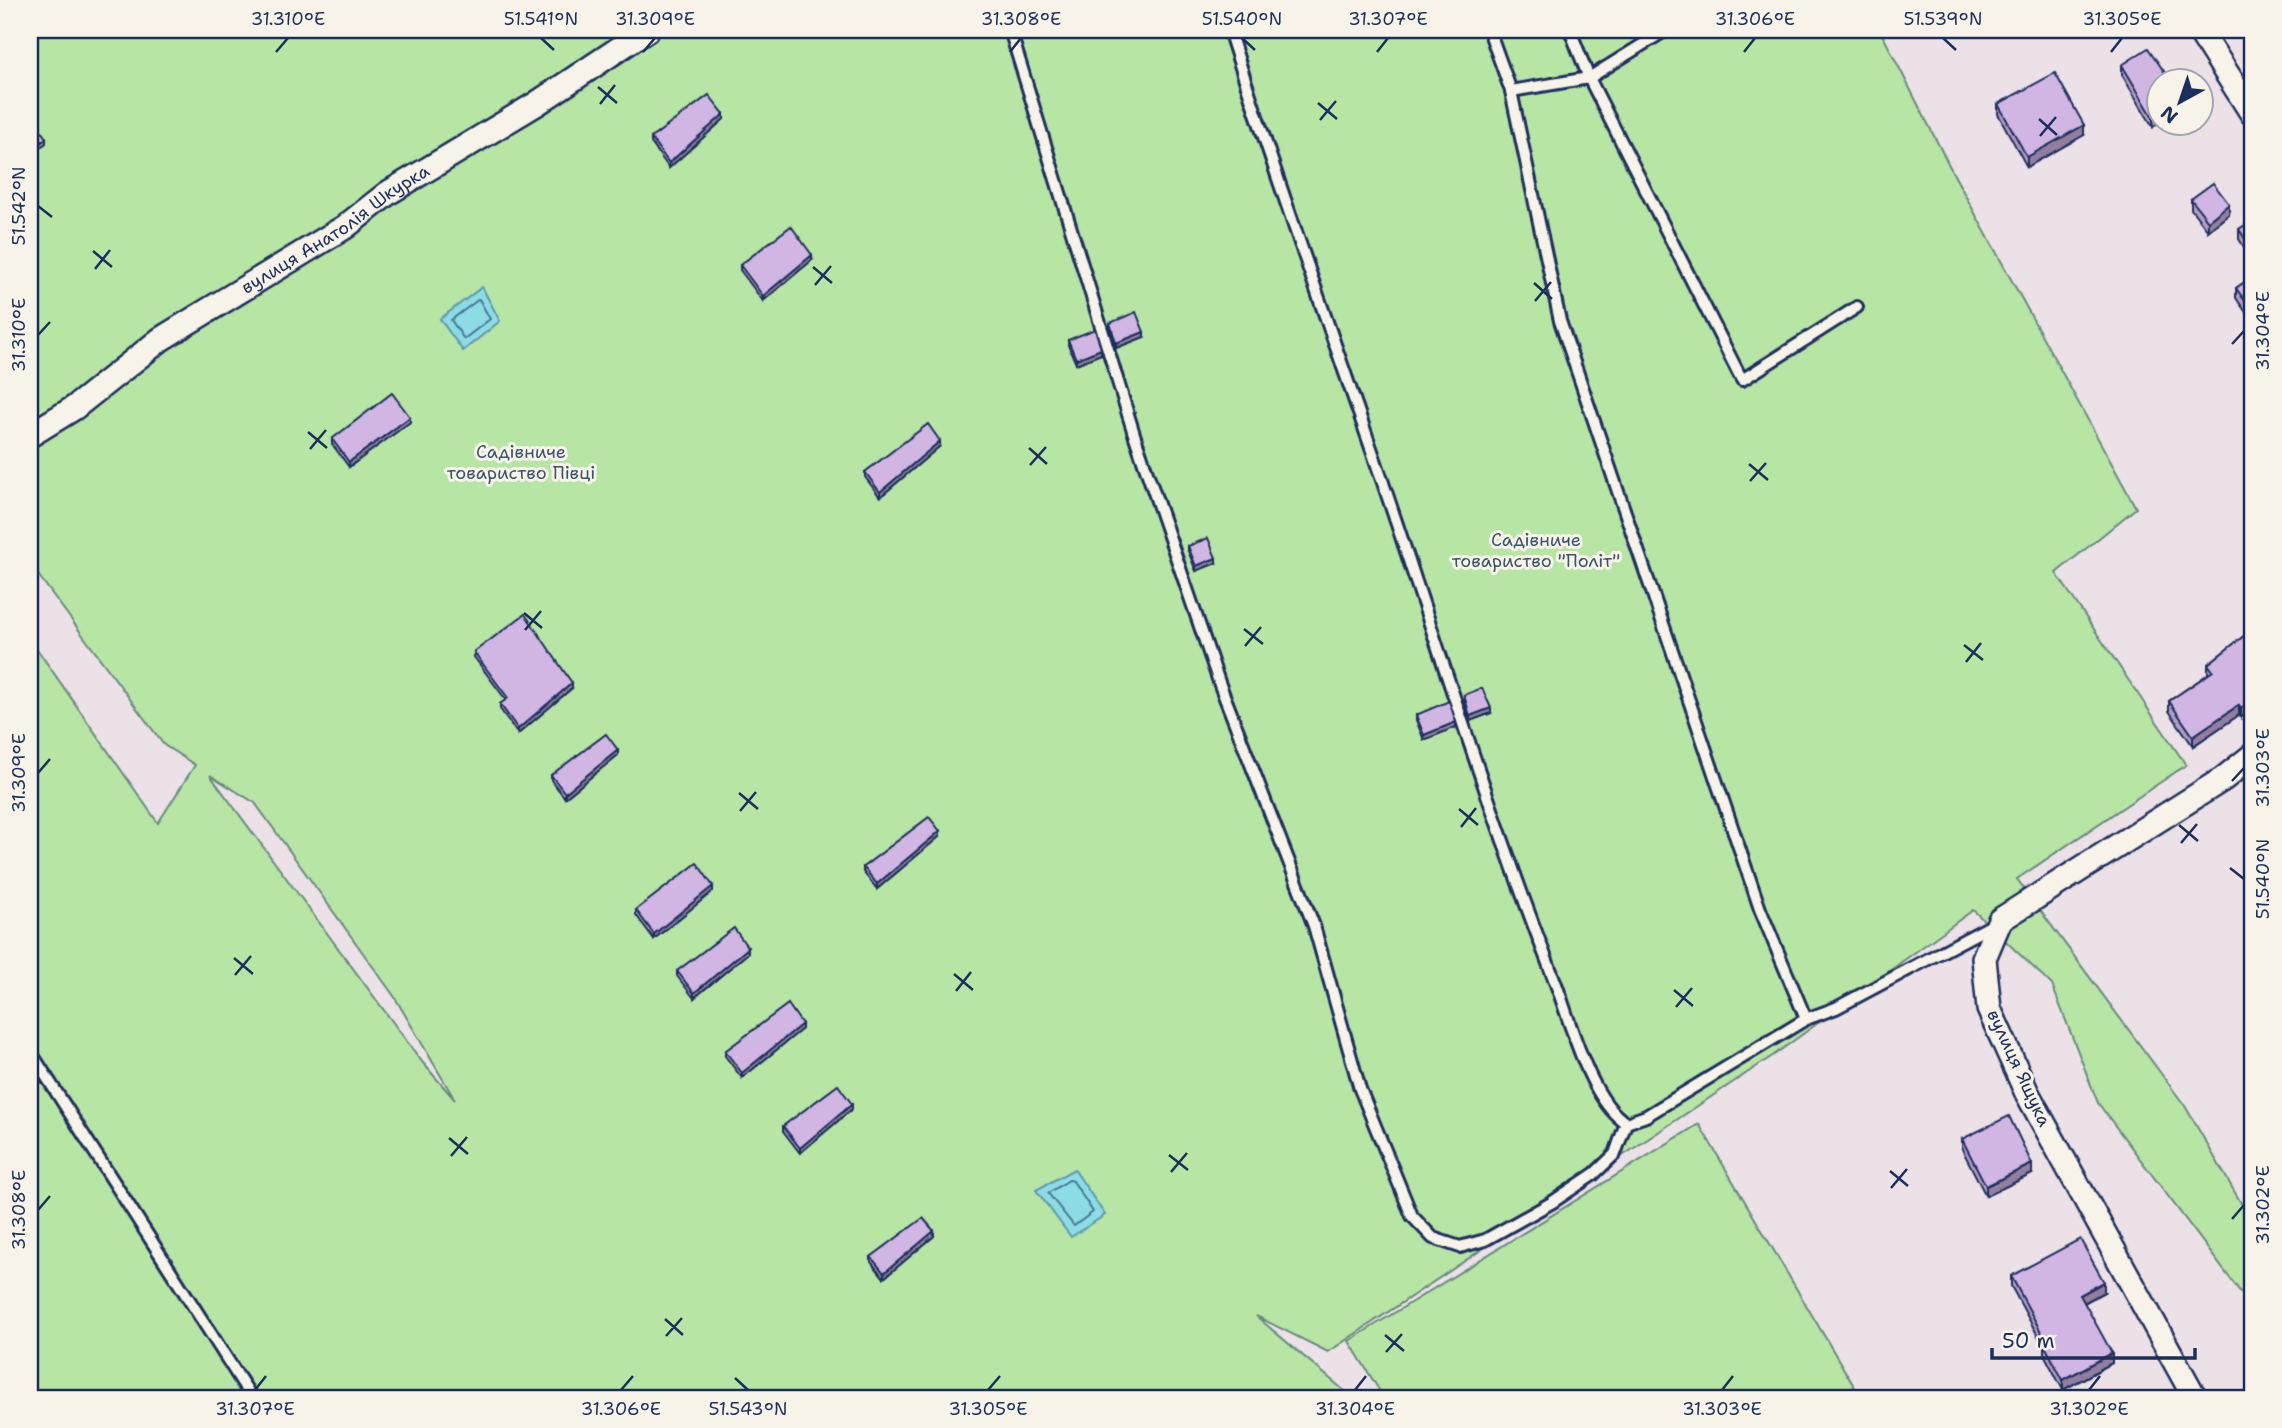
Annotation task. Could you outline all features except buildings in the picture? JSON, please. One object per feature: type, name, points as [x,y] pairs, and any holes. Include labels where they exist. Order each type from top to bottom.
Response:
[{"type":"street","name":"вулиця Анатолія Шкурка","points":[[30,435],[74,408],[161,339],[345,227],[388,193],[536,104],[647,30]]},
{"type":"street","points":[[2199,30],[2252,113]]},
{"type":"street","points":[[2000,920],[2223,779],[2252,756]]},
{"type":"street","name":"вулиця Ящука","points":[[2000,920],[1984,958],[1989,1009],[2027,1093],[2195,1398]]},
{"type":"lane","points":[[1010,30],[1133,434],[1220,684],[1314,926],[1360,1089],[1412,1216],[1433,1238],[1460,1247],[1485,1240],[1551,1203],[1594,1174],[1615,1154],[1626,1123]]},
{"type":"lane","points":[[1229,30],[1279,188],[1379,473],[1513,875],[1590,1073],[1613,1115],[1626,1123]]},
{"type":"lane","points":[[1489,30],[1511,91],[1560,321],[1760,909],[1806,1019]]},
{"type":"lane","points":[[1570,30],[1589,78],[1742,380],[1857,307]]},
{"type":"lane","points":[[1511,91],[1589,78],[1666,30]]},
{"type":"lane","points":[[1626,1123],[1646,1116],[1806,1019],[1836,1008],[2000,920]]},
{"type":"lane","points":[[30,1051],[252,1398]]},
{"type":"green space","points":[[30,30],[1880,30],[1953,173],[2136,508],[2056,573],[2186,765],[2017,879],[2185,1106],[2252,1222],[2252,1321],[2250,1305],[2098,1103],[2052,985],[1973,910],[1774,1055],[1328,1352],[1256,1316],[1353,1398],[30,1398],[30,639],[158,823],[195,765],[164,745],[30,564]],"holes":[[[210,775],[255,803],[394,996],[455,1100],[423,1063]]]},
{"type":"green space","points":[[1699,1124],[1861,1398],[1384,1398],[1349,1341]]},
{"type":"water","points":[[482,287],[500,321],[463,351],[440,319]]},
{"type":"water","points":[[1074,1169],[1105,1215],[1071,1237],[1036,1190]]},
{"type":"park label","name":"Садівниче товариство Півці","points":[[521,462]]},
{"type":"park label","name":"Садівниче товариство \"Політ\"","points":[[1536,550]]}]
